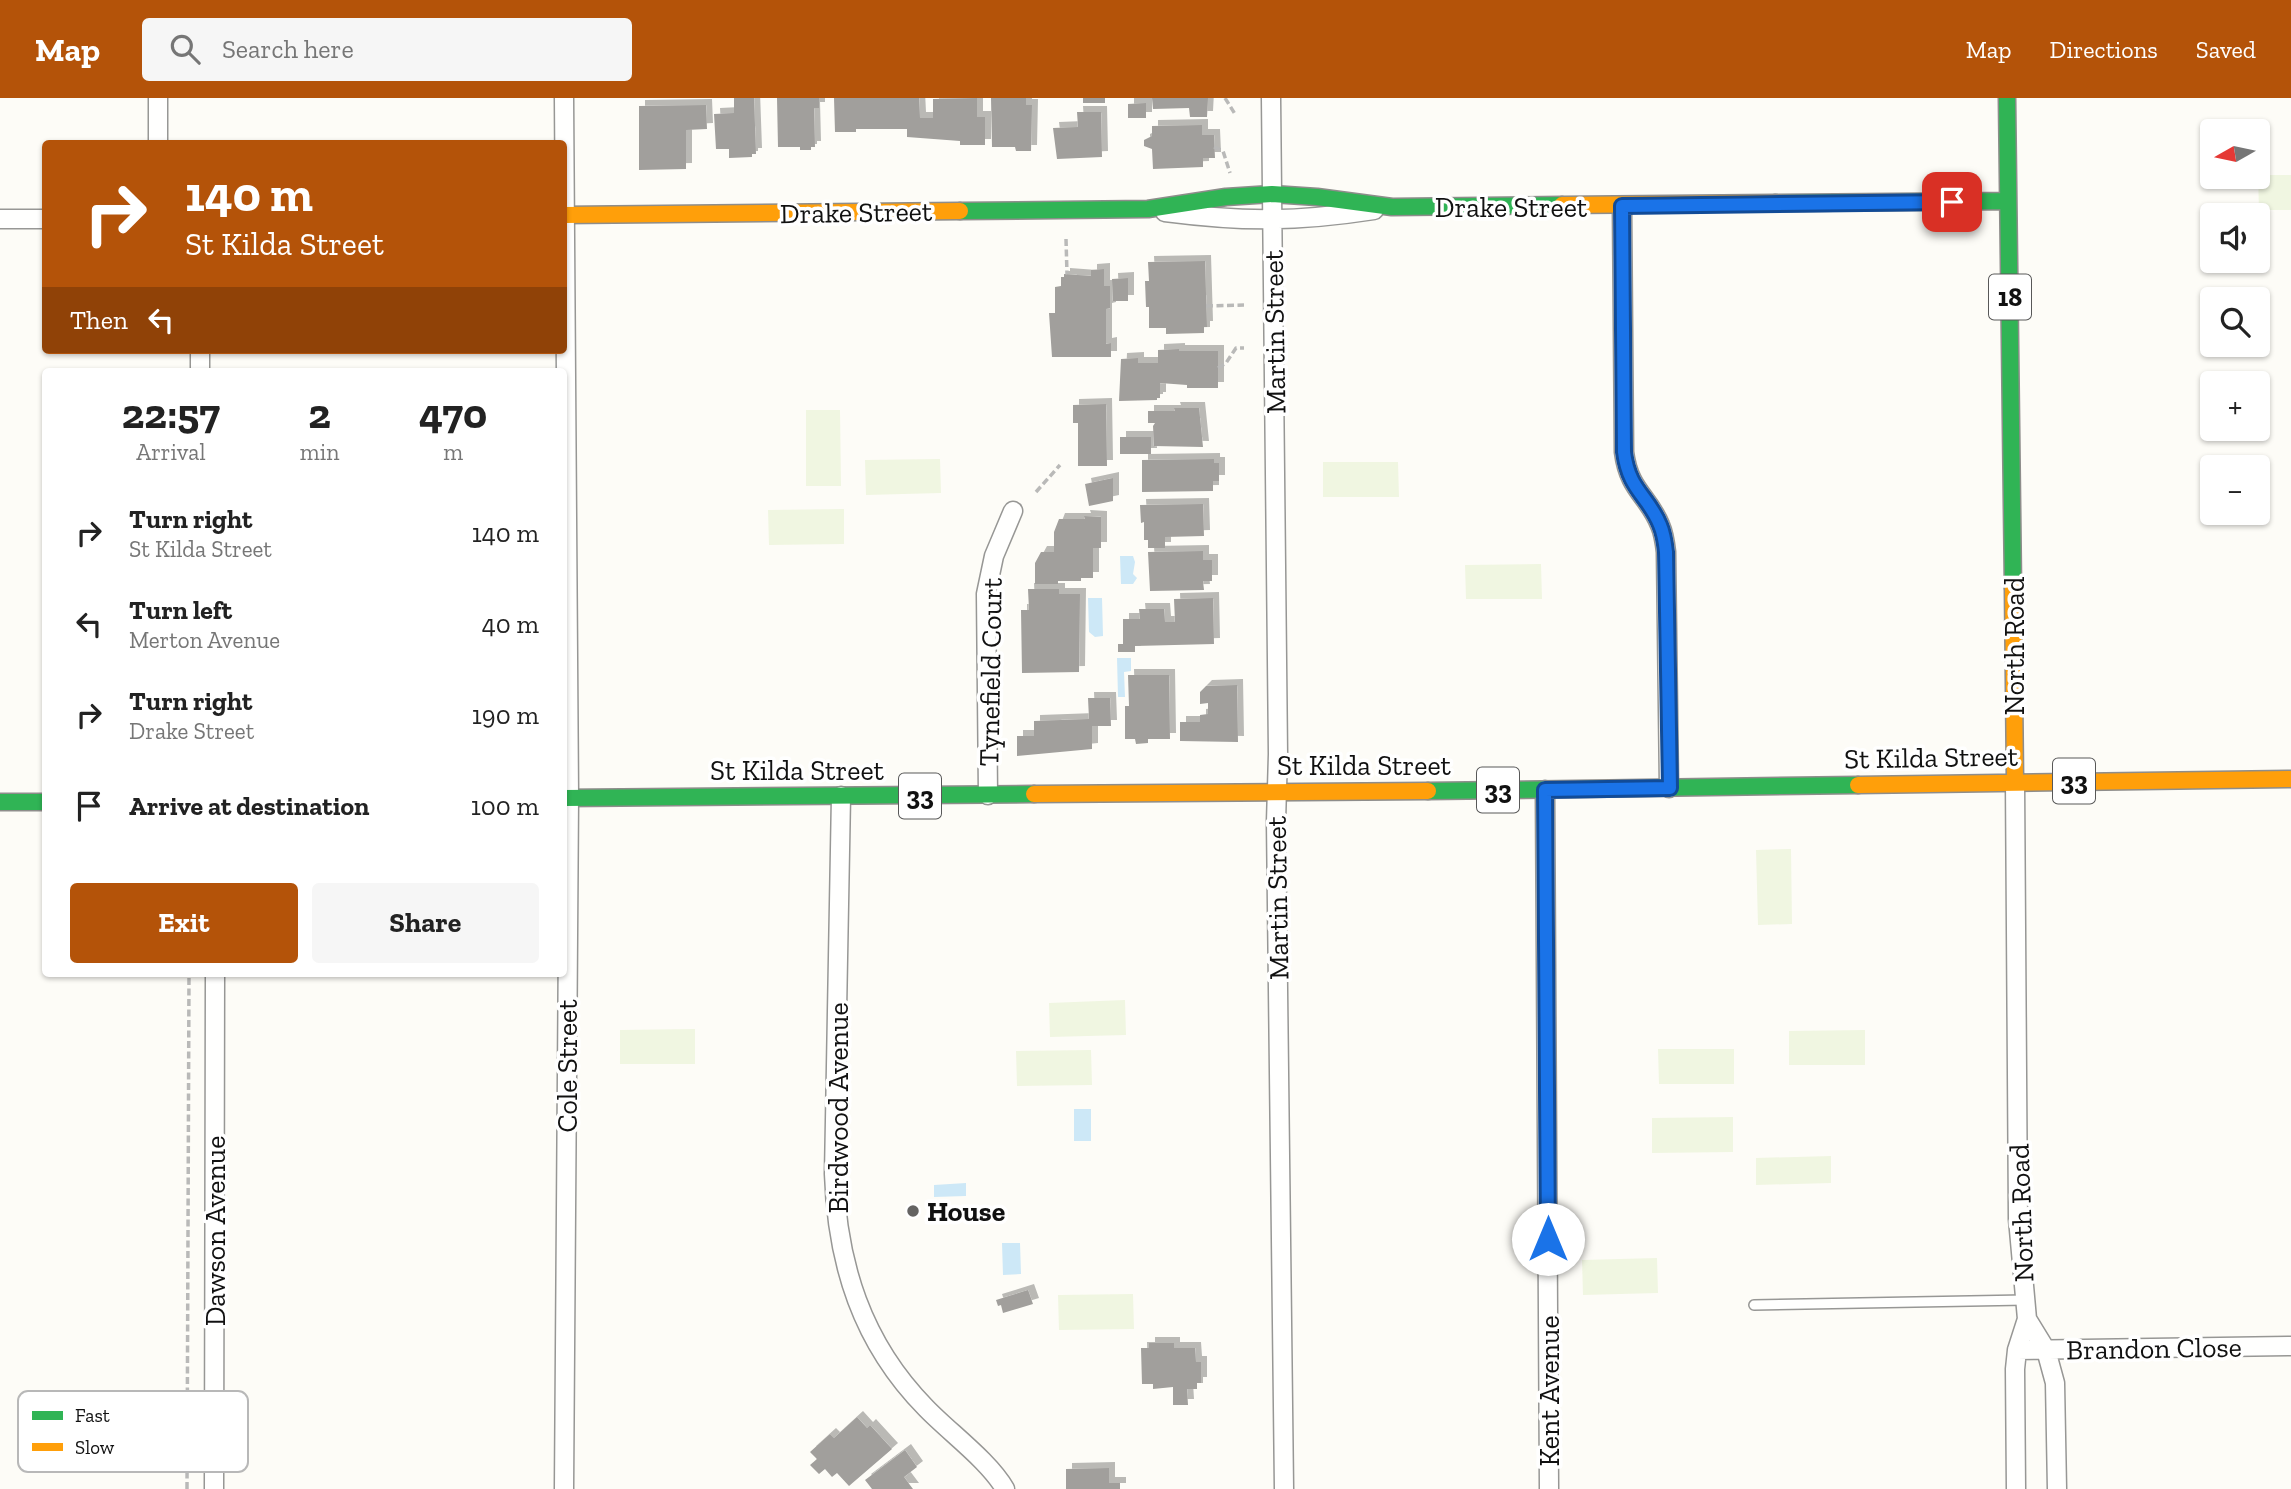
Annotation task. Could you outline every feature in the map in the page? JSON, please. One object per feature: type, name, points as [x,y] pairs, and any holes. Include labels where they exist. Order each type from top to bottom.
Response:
[{"type":"main road","name":"North Road","points":[[2007,98],[2015,782]]},
{"type":"main road","name":"Drake Street","points":[[567,215],[1148,209],[1220,198],[1272,194],[1392,208],[2008,201]]},
{"type":"main road","name":"St Kilda Street","points":[[567,797],[1545,790],[2291,779]]},
{"type":"main road","points":[[0,802],[42,802]]},
{"type":"street","points":[[158,98],[158,140]]},
{"type":"street","name":"Cole Street","points":[[564,98],[564,140]]},
{"type":"street","name":"Martin Street","points":[[1271,98],[1284,1489]]},
{"type":"street","points":[[1622,206],[1624,452],[1626,468],[1633,485],[1660,523],[1666,552],[1670,788]]},
{"type":"street","name":"Drake Street","points":[[1148,209],[1221,220],[1272,221],[1321,218],[1392,208]]},
{"type":"street","points":[[0,219],[42,219]]},
{"type":"street","name":"Tynefield Court","points":[[988,795],[986,594],[994,556],[1013,511]]},
{"type":"street","name":"North Road","points":[[2015,782],[2018,1219],[2026,1319],[2017,1350],[2015,1369],[2016,1489]]},
{"type":"street","name":"Kent Avenue","points":[[1545,790],[1549,1489]]},
{"type":"street","name":"Birdwood Avenue","points":[[841,796],[834,1174],[835,1215],[846,1267],[861,1316],[886,1360],[925,1407],[1005,1489]]},
{"type":"street","name":"Dawson Avenue","points":[[214,1391],[215,977]]},
{"type":"street","name":"Cole Street","points":[[564,1489],[565,977]]},
{"type":"street","name":"North Road","points":[[2026,1319],[2046,1350],[2055,1383],[2057,1489]]},
{"type":"street","name":"Brandon Close","points":[[2017,1350],[2291,1346]]},
{"type":"lane","points":[[1754,1305],[2025,1300]]},
{"type":"path","points":[[1225,98],[1235,114]]},
{"type":"path","points":[[1214,147],[1223,151],[1231,179]]},
{"type":"path","points":[[1066,239],[1068,274]]},
{"type":"path","points":[[1206,306],[1244,305]]},
{"type":"path","points":[[1218,368],[1226,363],[1236,348],[1244,348]]},
{"type":"path","points":[[1036,492],[1060,465]]},
{"type":"path","points":[[187,1391],[189,977]]},
{"type":"green space","points":[[2270,175],[2291,175],[2291,210],[2270,210],[2270,203],[2259,203],[2258,189],[2270,189]]},
{"type":"green space","points":[[806,410],[840,410],[841,486],[806,486]]},
{"type":"green space","points":[[940,459],[941,493],[866,495],[865,460]]},
{"type":"green space","points":[[1323,462],[1398,462],[1399,497],[1323,497]]},
{"type":"green space","points":[[844,509],[844,544],[769,545],[768,510]]},
{"type":"green space","points":[[1541,564],[1542,599],[1466,599],[1465,565]]},
{"type":"green space","points":[[1791,849],[1792,924],[1758,925],[1756,850]]},
{"type":"green space","points":[[1125,1000],[1126,1035],[1050,1037],[1049,1003]]},
{"type":"green space","points":[[695,1029],[695,1064],[620,1064],[620,1030]]},
{"type":"green space","points":[[1865,1030],[1865,1065],[1789,1065],[1789,1031]]},
{"type":"green space","points":[[1658,1049],[1734,1049],[1734,1084],[1659,1084]]},
{"type":"green space","points":[[1091,1050],[1092,1085],[1017,1086],[1016,1051]]},
{"type":"green space","points":[[1733,1117],[1733,1152],[1652,1153],[1652,1118]]},
{"type":"green space","points":[[1831,1156],[1831,1183],[1756,1185],[1756,1158]]},
{"type":"green space","points":[[1657,1258],[1658,1293],[1583,1295],[1582,1260]]},
{"type":"green space","points":[[1133,1294],[1134,1329],[1059,1330],[1058,1295]]},
{"type":"water","points":[[1120,556],[1133,556],[1133,574],[1137,578],[1133,584],[1121,584]]},
{"type":"water","points":[[1088,598],[1102,598],[1103,636],[1095,637],[1089,632]]},
{"type":"water","points":[[1117,658],[1131,658],[1131,671],[1124,672],[1125,697],[1118,697]]},
{"type":"water","points":[[1074,1109],[1091,1109],[1091,1141],[1074,1141]]},
{"type":"water","points":[[966,1183],[966,1196],[934,1197],[934,1185]]},
{"type":"water","points":[[1002,1243],[1020,1243],[1021,1274],[1003,1275]]},
{"type":"building","points":[[734,98],[754,98],[756,154],[752,154],[752,157],[729,158],[729,149],[716,149],[714,114],[734,113]]},
{"type":"building","points":[[777,98],[819,98],[819,108],[814,108],[815,147],[811,147],[811,150],[778,147]]},
{"type":"building","points":[[834,98],[919,98],[920,118],[933,118],[933,99],[977,98],[977,117],[985,117],[985,145],[960,145],[960,141],[907,137],[907,129],[856,129],[856,132],[835,132]]},
{"type":"building","points":[[991,98],[1026,98],[1026,105],[1032,105],[1031,151],[1016,151],[1015,147],[992,147]]},
{"type":"building","points":[[1083,98],[1105,98],[1105,103],[1083,103]]},
{"type":"building","points":[[1152,98],[1208,98],[1207,117],[1190,117],[1189,108],[1153,109]]},
{"type":"building","points":[[1146,103],[1146,118],[1128,118],[1128,104]]},
{"type":"building","points":[[706,105],[707,129],[686,130],[686,169],[639,170],[639,106]]},
{"type":"building","points":[[1077,112],[1101,112],[1102,157],[1057,159],[1053,128],[1078,127]]},
{"type":"building","points":[[1202,125],[1202,135],[1214,135],[1215,158],[1203,158],[1203,167],[1153,169],[1152,149],[1144,146],[1144,140],[1152,136],[1152,126]]},
{"type":"building","points":[[1205,261],[1207,327],[1204,327],[1204,333],[1166,334],[1166,328],[1149,328],[1145,281],[1149,281],[1148,262]]},
{"type":"building","points":[[1104,269],[1104,286],[1110,286],[1110,308],[1106,309],[1106,344],[1111,343],[1111,357],[1052,357],[1049,313],[1055,313],[1055,287],[1061,286],[1061,277],[1064,277],[1064,274],[1091,276],[1091,270]]},
{"type":"building","points":[[1128,278],[1128,301],[1113,301],[1112,279]]},
{"type":"building","points":[[1158,350],[1218,351],[1218,388],[1187,388],[1187,385],[1160,383],[1160,398],[1157,400],[1119,401],[1121,359],[1138,358],[1138,363],[1158,363]]},
{"type":"building","points":[[1106,404],[1107,466],[1078,466],[1078,423],[1073,423],[1073,405]]},
{"type":"building","points":[[1174,408],[1199,408],[1203,447],[1154,446],[1155,423],[1148,423],[1148,411],[1175,411]]},
{"type":"building","points":[[1120,437],[1151,437],[1151,454],[1120,454]]},
{"type":"building","points":[[1214,459],[1214,463],[1219,463],[1219,481],[1213,481],[1213,491],[1142,492],[1142,460]]},
{"type":"building","points":[[1113,478],[1113,501],[1089,506],[1085,484]]},
{"type":"building","points":[[1203,504],[1204,536],[1165,537],[1165,548],[1148,548],[1148,540],[1144,540],[1140,505]]},
{"type":"building","points":[[1084,516],[1101,517],[1101,548],[1093,548],[1093,578],[1058,581],[1058,584],[1035,584],[1035,563],[1041,552],[1054,552],[1054,532],[1059,519],[1085,519]]},
{"type":"building","points":[[1203,551],[1203,560],[1212,560],[1212,581],[1203,581],[1204,590],[1150,591],[1148,552]]},
{"type":"building","points":[[1028,589],[1059,589],[1059,594],[1080,594],[1079,672],[1022,673],[1021,610],[1029,610]]},
{"type":"building","points":[[1213,598],[1214,644],[1135,646],[1135,652],[1118,652],[1118,644],[1123,644],[1123,619],[1140,619],[1139,609],[1164,609],[1165,622],[1175,622],[1174,599]]},
{"type":"building","points":[[1128,675],[1169,675],[1170,739],[1148,739],[1148,743],[1136,744],[1135,739],[1125,739],[1125,706],[1129,706]]},
{"type":"building","points":[[1237,685],[1238,742],[1180,741],[1180,722],[1200,722],[1200,715],[1208,714],[1208,703],[1200,704],[1200,692],[1206,686]]},
{"type":"building","points":[[1088,698],[1110,698],[1111,726],[1092,726],[1092,749],[1017,756],[1017,736],[1034,736],[1034,721],[1089,719]]},
{"type":"building","points":[[1028,1290],[1033,1304],[1003,1313],[1001,1305],[998,1306],[996,1300]]},
{"type":"building","points":[[1149,1343],[1174,1343],[1174,1348],[1195,1348],[1196,1362],[1201,1362],[1201,1383],[1197,1383],[1197,1389],[1187,1389],[1188,1405],[1173,1405],[1173,1387],[1153,1389],[1153,1384],[1142,1384],[1141,1348],[1149,1348]]},
{"type":"building","points":[[857,1417],[867,1428],[870,1425],[892,1449],[849,1486],[837,1473],[832,1477],[825,1469],[819,1474],[810,1465],[817,1459],[810,1452],[830,1434],[834,1438]]},
{"type":"building","points":[[905,1450],[917,1467],[904,1477],[913,1489],[872,1489],[865,1480]]},
{"type":"building","points":[[1109,1468],[1109,1483],[1120,1483],[1120,1489],[1066,1489],[1066,1469]]},
{"type":"traffic: fast","points":[[2007,98],[2013,588]]},
{"type":"traffic: fast","points":[[960,211],[1148,209],[1226,197],[1272,194],[1392,207],[1562,205]]},
{"type":"traffic: fast","points":[[1775,203],[2008,201]]},
{"type":"traffic: fast","points":[[1428,791],[1858,785]]},
{"type":"traffic: fast","points":[[567,798],[1034,794]]},
{"type":"traffic: fast","points":[[0,802],[42,802]]},
{"type":"traffic: slow","points":[[1562,205],[1775,203]]},
{"type":"traffic: slow","points":[[567,215],[960,211]]},
{"type":"traffic: slow","points":[[2013,588],[2015,782]]},
{"type":"traffic: slow","points":[[1858,785],[2291,779]]},
{"type":"traffic: slow","points":[[1034,794],[1428,791]]},
{"type":"place","name":"House","points":[[913,1211]]},
{"type":"route","points":[[1548,1239],[1545,790],[1670,788],[1666,552],[1660,523],[1633,485],[1626,468],[1624,452],[1622,206],[1952,202]]}]
